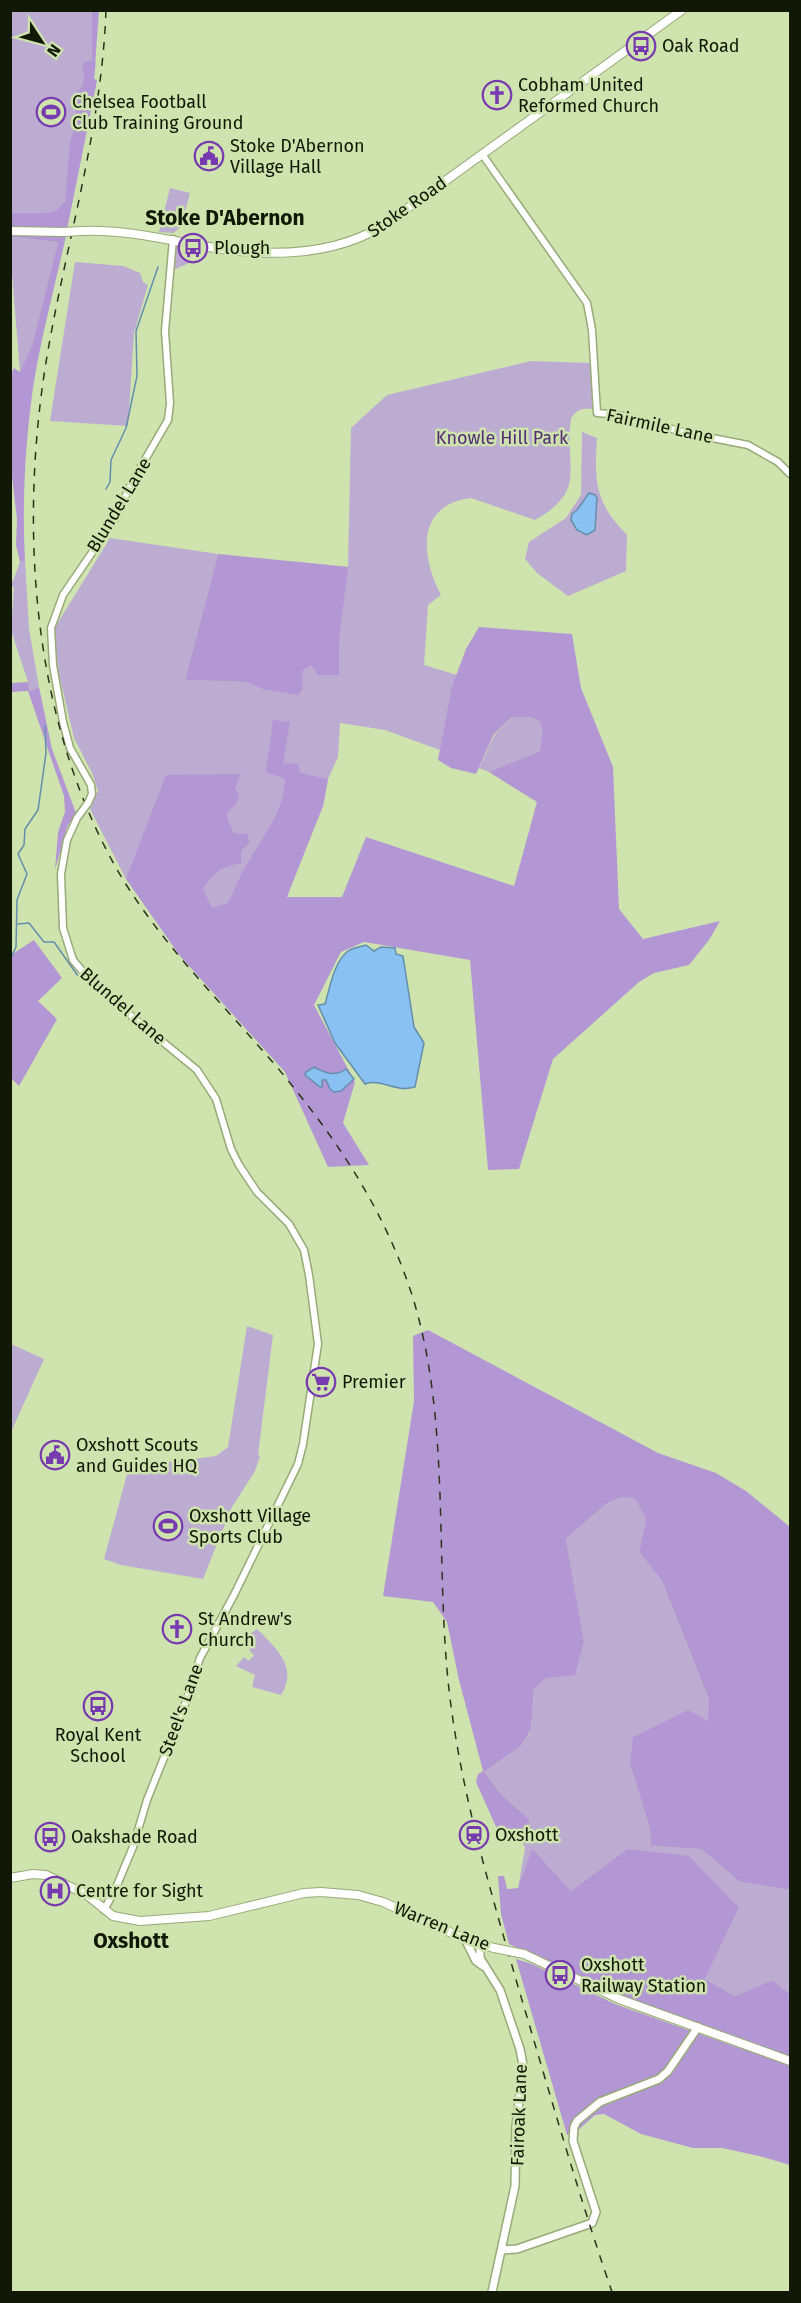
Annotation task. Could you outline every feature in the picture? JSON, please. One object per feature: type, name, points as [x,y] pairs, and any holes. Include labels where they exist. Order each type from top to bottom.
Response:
[{"type":"main road","name":"Stoke Road","points":[[10,231],[103,230],[173,239],[225,250],[272,252],[310,251],[351,242],[376,231],[682,10]]},
{"type":"main road","points":[[10,1878],[33,1874],[46,1875],[87,1895],[104,1910]]},
{"type":"main road","name":"Warren Lane","points":[[104,1910],[113,1916],[140,1921],[209,1916],[304,1893],[358,1895],[383,1902],[465,1939],[524,1954],[619,2000],[790,2061]]},
{"type":"main road","points":[[465,1939],[476,1961],[485,1967]]},
{"type":"main road","name":"Fairoak Lane","points":[[480,1944],[478,1953],[500,1990],[520,2049],[522,2065],[516,2127],[515,2186],[492,2292]]},
{"type":"main road","points":[[502,2250],[517,2249],[592,2223],[596,2212],[573,2141],[577,2121],[600,2102],[659,2079],[668,2070],[698,2027]]},
{"type":"street","name":"Fairmile Lane","points":[[482,154],[587,303],[592,330],[597,413],[619,415],[687,433],[748,445],[778,462],[790,474]]},
{"type":"street","name":"Blundel Lane","points":[[173,239],[165,331],[170,403],[168,420],[111,525],[63,595],[51,628],[50,645],[60,712],[70,748],[90,782],[92,794],[67,840],[61,874],[63,928],[69,951],[79,968],[95,986],[191,1063],[207,1084],[216,1099],[231,1149],[239,1165],[257,1192],[289,1224],[304,1250],[318,1344]]},
{"type":"street","name":"Steel's Lane","points":[[104,1910],[133,1847],[145,1806],[200,1658],[234,1595],[300,1459],[318,1344]]},
{"type":"green space","name":"Chelsea Football Club Training Ground","points":[[10,11],[92,11],[92,61],[96,62],[94,79],[97,80],[67,229],[11,228]]},
{"type":"green space","points":[[170,188],[190,193],[181,227],[173,233],[159,232]]},
{"type":"green space","points":[[10,234],[12,237],[58,242],[32,345],[20,372],[11,262]]},
{"type":"green space","points":[[179,245],[206,251],[205,256],[171,271],[175,248]]},
{"type":"green space","points":[[75,262],[123,266],[140,273],[143,282],[148,285],[134,333],[128,426],[50,421]]},
{"type":"green space","name":"Knowle Hill Park","points":[[531,361],[591,363],[593,409],[580,410],[571,419],[568,488],[551,509],[535,520],[471,498],[453,503],[440,511],[432,522],[427,549],[429,565],[441,595],[428,605],[424,665],[457,675],[451,689],[440,750],[385,730],[340,723],[338,757],[328,779],[323,806],[305,846],[221,936],[126,879],[90,809],[98,791],[92,773],[74,738],[58,670],[54,629],[110,538],[218,554],[185,680],[246,682],[262,689],[288,561],[348,567],[351,428],[387,395]]},
{"type":"green space","points":[[582,432],[597,438],[596,467],[599,491],[608,512],[627,535],[626,571],[568,596],[537,573],[525,559],[529,542],[566,518],[581,495]]},
{"type":"green space","points":[[25,561],[29,628],[39,687],[28,691],[28,682],[11,630],[14,587],[11,586],[11,581],[13,581],[20,562]]},
{"type":"green space","points":[[512,717],[531,717],[540,722],[542,729],[540,751],[489,772],[479,768],[495,734]]},
{"type":"green space","name":"Oxshott Village Sports Club","points":[[247,1326],[273,1335],[258,1455],[260,1456],[255,1471],[232,1507],[203,1579],[121,1565],[104,1559],[129,1467],[216,1456],[228,1447]]},
{"type":"green space","points":[[11,1344],[44,1359],[11,1432]]},
{"type":"green space","points":[[621,1497],[635,1499],[646,1519],[639,1552],[662,1581],[709,1700],[709,1721],[630,1764],[650,1829],[651,1846],[701,1849],[740,1882],[790,1890],[790,1994],[772,1980],[735,1996],[705,1979],[739,1908],[627,1849],[571,1891],[532,1848],[518,1888],[530,1820],[501,1794],[484,1772],[521,1746],[531,1731],[534,1689],[584,1641],[566,1539],[606,1504]]},
{"type":"green space","points":[[257,1629],[277,1650],[286,1667],[286,1685],[281,1695],[252,1687],[255,1675],[236,1666],[244,1657],[249,1661],[254,1655],[249,1650],[253,1645],[248,1641],[250,1638],[248,1635]]},
{"type":"shaded area","points":[[92,11],[99,11],[94,79],[97,80],[67,229],[11,228],[11,213],[51,213],[65,202],[70,144],[77,118],[74,104],[76,93],[83,85],[82,65],[92,61]]},
{"type":"shaded area","points":[[11,234],[66,236],[33,388],[25,474],[25,561],[20,562],[16,545],[17,519],[11,468],[10,376],[14,368],[20,372],[32,345],[58,242],[12,237]]},
{"type":"shaded area","points":[[218,554],[348,567],[339,641],[339,675],[318,675],[311,665],[303,670],[302,690],[298,695],[262,689],[246,682],[185,680]]},
{"type":"shaded area","points":[[479,627],[572,634],[581,688],[613,767],[619,909],[643,939],[720,921],[709,940],[689,965],[654,973],[639,982],[553,1059],[519,1169],[488,1170],[470,960],[364,942],[341,952],[314,1005],[355,1082],[343,1123],[369,1165],[328,1167],[285,1072],[180,956],[126,879],[166,775],[241,774],[235,788],[239,795],[237,802],[227,814],[227,818],[234,833],[247,834],[250,842],[241,851],[241,863],[219,871],[203,889],[212,908],[228,903],[242,873],[269,828],[284,792],[285,779],[266,772],[273,720],[290,722],[283,765],[298,764],[300,773],[328,779],[323,806],[287,897],[342,897],[366,837],[514,886],[537,802],[489,772],[540,751],[542,729],[540,722],[531,717],[512,717],[494,734],[476,774],[451,768],[438,760],[451,689],[466,649]]},
{"type":"shaded area","points":[[28,682],[29,691],[39,687],[52,749],[76,813],[67,827],[55,870],[58,832],[65,812],[64,796],[28,691],[11,692],[11,683]]},
{"type":"shaded area","points":[[34,940],[62,978],[38,1001],[57,1019],[19,1086],[11,1078],[11,955]]},
{"type":"shaded area","points":[[428,1330],[658,1453],[716,1473],[746,1491],[790,1527],[790,1890],[740,1882],[701,1849],[651,1846],[650,1829],[630,1764],[633,1737],[688,1710],[708,1721],[709,1700],[662,1581],[639,1552],[646,1519],[635,1499],[621,1497],[606,1504],[566,1539],[584,1641],[575,1675],[546,1678],[534,1689],[531,1730],[521,1746],[484,1772],[501,1794],[530,1820],[525,1848],[519,1831],[509,1831],[504,1834],[497,1829],[476,1782],[478,1774],[483,1771],[459,1680],[447,1622],[433,1602],[383,1596],[414,1401],[413,1336]]},
{"type":"shaded area","points":[[532,1848],[571,1891],[627,1849],[689,1856],[739,1908],[705,1979],[735,1996],[772,1980],[790,1994],[790,2057],[621,1995],[509,1944],[501,1914],[498,1876],[504,1876],[507,1889],[518,1888]]},
{"type":"shaded area","points":[[516,1959],[532,1964],[615,2004],[790,2066],[790,2165],[722,2148],[693,2148],[641,2134],[604,2114],[595,2115],[575,2133],[567,2135]]},
{"type":"water","points":[[589,493],[597,498],[595,530],[587,535],[577,530],[571,520],[572,514]]},
{"type":"water","points":[[366,945],[374,951],[381,947],[395,948],[396,954],[403,956],[414,1027],[424,1043],[415,1087],[401,1088],[377,1083],[365,1084],[335,1043],[318,1005],[325,1004],[333,975],[343,956],[350,950]]},
{"type":"water","points":[[314,1067],[330,1073],[338,1073],[346,1069],[354,1079],[341,1091],[334,1092],[326,1080],[322,1080],[322,1087],[320,1087],[305,1075]]},
{"type":"waterway","points":[[106,489],[110,482],[111,460],[126,428],[137,376],[136,331],[158,267]]},
{"type":"waterway","points":[[10,960],[16,947],[17,900],[27,874],[18,854],[24,845],[25,829],[38,810],[46,753],[45,726]]},
{"type":"waterway","points":[[18,924],[29,923],[44,942],[54,942],[78,976]]},
{"type":"railway","points":[[106,10],[99,92],[51,334],[40,402],[35,471],[34,542],[38,613],[49,683],[66,751],[91,817],[122,878],[176,952],[276,1066],[337,1146],[387,1232],[412,1295],[425,1344],[433,1395],[438,1447],[446,1655],[451,1706],[463,1778],[519,1990],[612,2292]]},
{"type":"place","name":"Oak Road","points":[[641,46]]},
{"type":"place","name":"Cobham United Reformed Church","points":[[497,95]]},
{"type":"place","name":"Chelsea Football Club Training Ground","points":[[51,112]]},
{"type":"place","name":"Stoke D'Abernon Village Hall","points":[[209,156]]},
{"type":"place","name":"Plough","points":[[193,248]]},
{"type":"place","name":"Premier","points":[[321,1382]]},
{"type":"place","name":"Oxshott Scouts and Guides HQ","points":[[55,1455]]},
{"type":"place","name":"Oxshott Village Sports Club","points":[[168,1526]]},
{"type":"place","name":"St Andrew's Church","points":[[177,1629]]},
{"type":"place","name":"Royal Kent School","points":[[98,1706]]},
{"type":"place","name":"Oxshott","points":[[474,1835]]},
{"type":"place","name":"Oakshade Road","points":[[50,1837]]},
{"type":"place","name":"Centre for Sight","points":[[55,1891]]},
{"type":"place","name":"Oxshott Railway Station","points":[[560,1975]]},
{"type":"district","name":"Stoke D'Abernon","points":[[225,218]]},
{"type":"district","name":"Oxshott","points":[[131,1941]]}]
